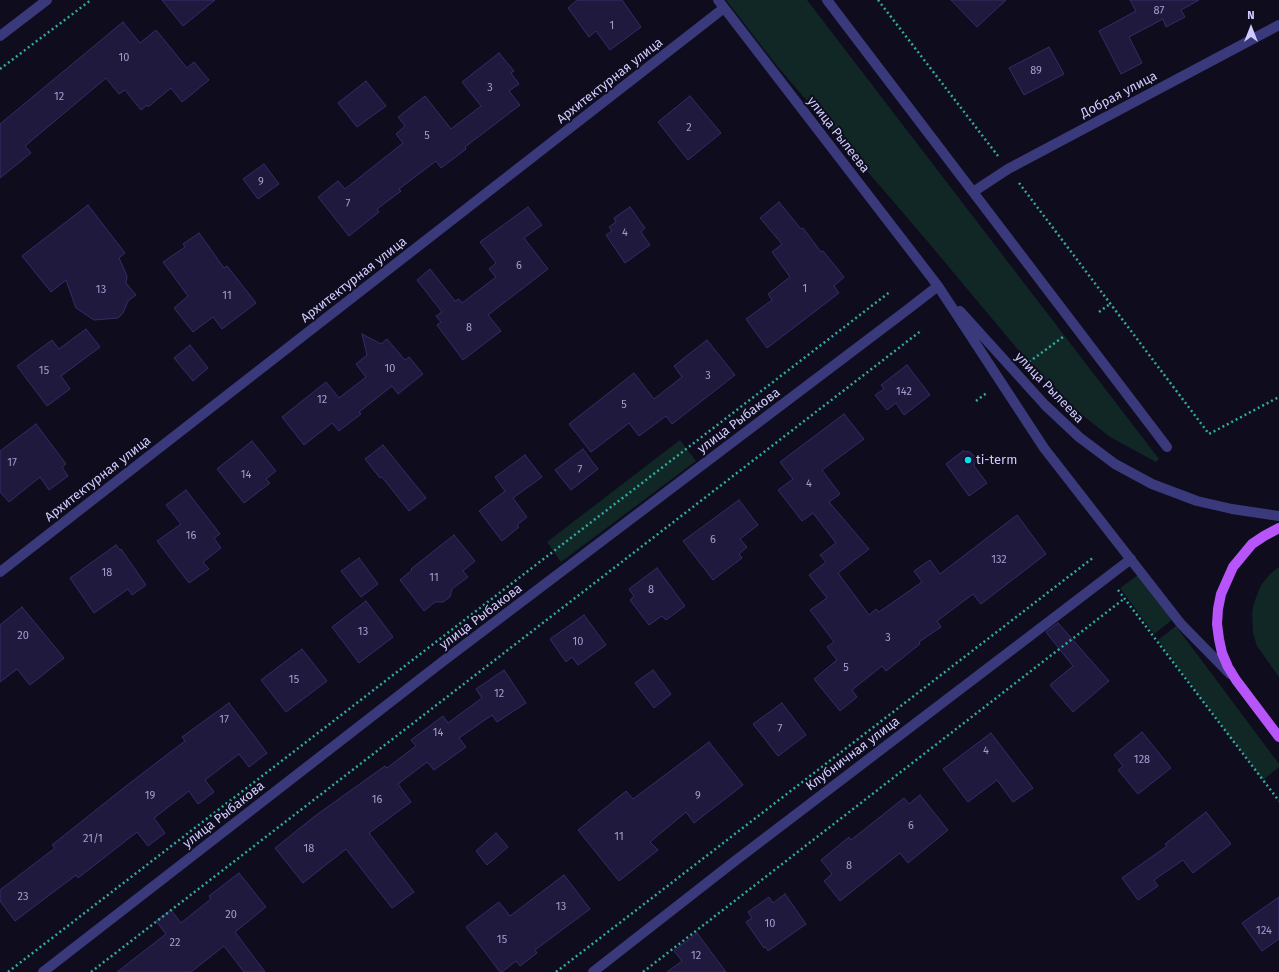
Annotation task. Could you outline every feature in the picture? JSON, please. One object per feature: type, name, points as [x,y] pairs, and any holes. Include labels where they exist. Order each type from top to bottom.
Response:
[{"type":"main road","points":[[1279,528],[1257,541],[1242,555],[1233,567],[1221,594],[1217,624],[1222,653],[1228,667],[1279,737]]},
{"type":"street","points":[[0,36],[47,0]]},
{"type":"street","points":[[826,0],[1168,447]]},
{"type":"street","name":"улица Рылеева","points":[[721,4],[938,286],[1044,448],[1181,624],[1238,682]]},
{"type":"street","name":"Архитектурная улица","points":[[0,572],[721,4]]},
{"type":"street","name":"Добрая улица","points":[[973,192],[1008,169],[1279,25]]},
{"type":"street","name":"улица Рылеева","points":[[938,286],[1045,405],[1078,437],[1115,464],[1164,489],[1197,501],[1221,507],[1279,516]]},
{"type":"street","name":"улица Рыбакова","points":[[42,972],[442,662],[938,286]]},
{"type":"street","name":"Клубничная улица","points":[[592,972],[1131,559]]},
{"type":"path","points":[[0,69],[91,0]]},
{"type":"path","points":[[878,0],[1209,434],[1279,397]]},
{"type":"path","points":[[8,972],[891,290]]},
{"type":"path","points":[[1099,312],[1110,304]]},
{"type":"path","points":[[91,972],[922,330]]},
{"type":"path","points":[[1029,362],[1063,337]]},
{"type":"path","points":[[976,401],[993,388]]},
{"type":"path","points":[[556,972],[1094,557]]},
{"type":"path","points":[[1108,576],[1279,801]]},
{"type":"path","points":[[644,972],[1125,598]]},
{"type":"green space","points":[[726,0],[807,0],[1159,459],[1156,462],[1110,437],[1076,410],[1035,370],[928,242],[777,66]]},
{"type":"green space","points":[[680,440],[696,461],[561,562],[547,542]]},
{"type":"green space","points":[[1279,567],[1279,677],[1257,646],[1253,633],[1252,613],[1261,585],[1270,574]]},
{"type":"green space","points":[[1138,575],[1172,620],[1154,634],[1120,588]]},
{"type":"green space","points":[[1176,626],[1279,764],[1279,767],[1263,780],[1158,640]]},
{"type":"building","points":[[162,0],[215,0],[183,26]]},
{"type":"building","points":[[577,0],[622,0],[641,27],[610,50],[596,31],[589,37],[568,8]]},
{"type":"building","points":[[951,0],[1006,0],[977,27]]},
{"type":"building","points":[[1130,0],[1199,0],[1181,10],[1185,17],[1166,27],[1163,19],[1129,37],[1142,63],[1121,74],[1099,31],[1136,11]]},
{"type":"building","points":[[123,22],[140,43],[156,30],[187,68],[194,62],[209,80],[182,102],[171,88],[148,107],[147,105],[141,110],[125,90],[119,94],[106,78],[25,146],[31,153],[0,178],[0,124]]},
{"type":"building","points":[[1049,47],[1064,74],[1024,95],[1009,68]]},
{"type":"building","points":[[499,53],[514,71],[511,73],[519,84],[509,91],[520,105],[465,147],[466,149],[441,168],[436,161],[399,189],[401,191],[377,209],[379,212],[349,236],[318,197],[338,181],[345,189],[403,143],[396,134],[405,126],[398,117],[425,96],[451,129],[481,106],[462,82]]},
{"type":"building","points":[[366,81],[386,106],[357,127],[338,103]]},
{"type":"building","points":[[690,96],[721,133],[688,160],[658,122]]},
{"type":"building","points":[[264,164],[279,184],[258,199],[243,179]]},
{"type":"building","points":[[779,202],[844,277],[834,286],[839,293],[767,348],[746,319],[772,300],[768,294],[790,277],[772,252],[782,244],[760,218]]},
{"type":"building","points":[[88,205],[125,253],[119,258],[127,276],[126,283],[136,295],[128,301],[123,313],[118,318],[94,320],[76,308],[66,280],[51,292],[22,256]]},
{"type":"building","points":[[528,207],[542,225],[524,238],[548,269],[488,315],[501,331],[463,360],[437,325],[441,322],[436,316],[442,312],[417,280],[430,269],[455,301],[459,299],[462,303],[496,277],[489,269],[496,263],[480,242]]},
{"type":"building","points":[[630,207],[645,228],[641,232],[650,245],[625,263],[606,235],[612,231],[609,227],[616,222],[614,218]]},
{"type":"building","points":[[199,233],[224,268],[227,266],[256,303],[222,329],[213,317],[193,332],[174,308],[188,296],[163,262],[185,247],[183,244]]},
{"type":"building","points":[[86,329],[100,347],[61,376],[70,389],[47,406],[17,366],[52,340],[59,349]]},
{"type":"building","points":[[362,334],[381,344],[387,339],[405,360],[409,357],[423,374],[398,394],[392,386],[359,412],[361,414],[339,431],[332,423],[304,445],[282,417],[326,382],[339,398],[366,377],[356,364],[367,355]]},
{"type":"building","points":[[707,340],[735,375],[672,424],[666,416],[639,436],[629,423],[591,452],[569,424],[634,373],[654,399],[682,377],[674,366]]},
{"type":"building","points":[[190,345],[208,368],[193,381],[174,358]]},
{"type":"building","points":[[907,365],[930,395],[904,415],[896,403],[887,410],[875,395],[884,389],[881,385]]},
{"type":"building","points":[[844,414],[864,439],[822,470],[840,494],[829,502],[869,549],[838,573],[869,615],[876,609],[879,612],[922,582],[914,571],[930,560],[940,574],[1017,515],[1046,554],[981,604],[973,594],[937,621],[941,627],[919,642],[920,644],[886,671],[882,666],[852,690],[857,697],[840,711],[814,679],[837,660],[827,647],[834,642],[810,610],[827,598],[809,575],[826,562],[820,555],[836,543],[813,513],[802,521],[778,490],[793,479],[780,462]]},
{"type":"building","points":[[36,424],[66,464],[62,467],[68,476],[49,490],[40,477],[9,502],[0,492],[0,451]]},
{"type":"building","points":[[252,441],[276,471],[266,479],[270,483],[244,503],[217,469]]},
{"type":"building","points":[[383,445],[426,498],[409,511],[382,477],[380,478],[365,459]]},
{"type":"building","points":[[583,449],[598,469],[571,490],[555,470]]},
{"type":"building","points":[[963,451],[970,452],[976,458],[974,466],[987,483],[969,496],[946,464]]},
{"type":"building","points":[[525,455],[542,477],[513,498],[527,517],[517,525],[519,527],[502,541],[479,511],[505,491],[495,477]]},
{"type":"building","points":[[186,490],[220,534],[214,538],[221,548],[203,562],[209,569],[189,583],[157,541],[181,524],[166,505]]},
{"type":"building","points":[[739,500],[758,525],[740,539],[747,547],[739,554],[742,558],[713,580],[683,541]]},
{"type":"building","points":[[454,535],[475,561],[463,571],[468,577],[452,589],[450,597],[443,602],[435,602],[424,611],[400,580],[412,570],[411,569]]},
{"type":"building","points":[[116,545],[120,550],[121,549],[146,585],[132,595],[128,589],[94,613],[70,578]]},
{"type":"building","points":[[359,558],[378,584],[361,597],[341,571]]},
{"type":"building","points":[[657,568],[685,606],[666,620],[662,616],[649,625],[630,600],[634,596],[629,589]]},
{"type":"building","points":[[366,601],[393,637],[359,663],[332,627]]},
{"type":"building","points":[[22,607],[64,658],[30,685],[17,669],[0,682],[0,625]]},
{"type":"building","points":[[584,615],[606,645],[578,665],[572,657],[566,662],[550,639]]},
{"type":"building","points":[[1058,623],[1109,681],[1073,712],[1050,685],[1073,666],[1046,632]]},
{"type":"building","points":[[302,649],[327,681],[286,712],[261,680]]},
{"type":"building","points":[[504,670],[526,703],[497,722],[492,715],[459,738],[466,747],[434,770],[427,762],[398,784],[411,802],[369,833],[414,892],[392,908],[346,849],[303,883],[275,848],[315,816],[385,766],[387,768],[416,746],[411,740],[443,716],[448,723],[482,698],[476,689]]},
{"type":"building","points":[[653,670],[671,694],[654,708],[635,683]]},
{"type":"building","points":[[229,703],[267,753],[249,767],[239,754],[205,780],[214,792],[198,804],[189,791],[154,818],[165,833],[148,846],[137,832],[78,878],[76,875],[15,921],[0,901],[0,890],[55,848],[52,845],[185,741],[182,737]]},
{"type":"building","points":[[782,703],[806,735],[778,756],[753,724]]},
{"type":"building","points":[[1142,732],[1171,768],[1138,794],[1118,770],[1123,766],[1114,755]]},
{"type":"building","points":[[991,733],[1033,788],[1013,802],[997,780],[968,802],[943,769]]},
{"type":"building","points":[[709,742],[743,785],[694,823],[686,812],[650,842],[658,850],[619,881],[578,830],[626,791],[633,799]]},
{"type":"building","points":[[920,795],[948,830],[908,863],[900,853],[840,901],[824,881],[832,874],[821,860],[849,837],[851,840],[904,798],[909,804]]},
{"type":"building","points":[[1206,812],[1231,844],[1193,873],[1183,860],[1154,880],[1158,886],[1138,900],[1122,878],[1167,846],[1165,844]]},
{"type":"building","points":[[496,833],[508,847],[487,865],[476,851]]},
{"type":"building","points":[[239,873],[266,907],[235,932],[265,972],[244,972],[224,946],[191,972],[117,972],[166,934],[156,921],[171,910],[181,923],[211,899],[209,896]]},
{"type":"building","points":[[564,875],[590,909],[535,950],[537,953],[520,966],[516,961],[500,972],[466,927],[499,902],[510,916]]},
{"type":"building","points":[[785,894],[806,924],[768,951],[766,947],[764,948],[746,922],[752,918],[748,912],[769,897],[773,903]]},
{"type":"building","points":[[1279,897],[1279,939],[1262,951],[1242,923]]},
{"type":"building","points":[[697,933],[726,972],[667,972],[682,961],[674,951]]},
{"type":"place","name":"ti-term","points":[[968,460]]}]
